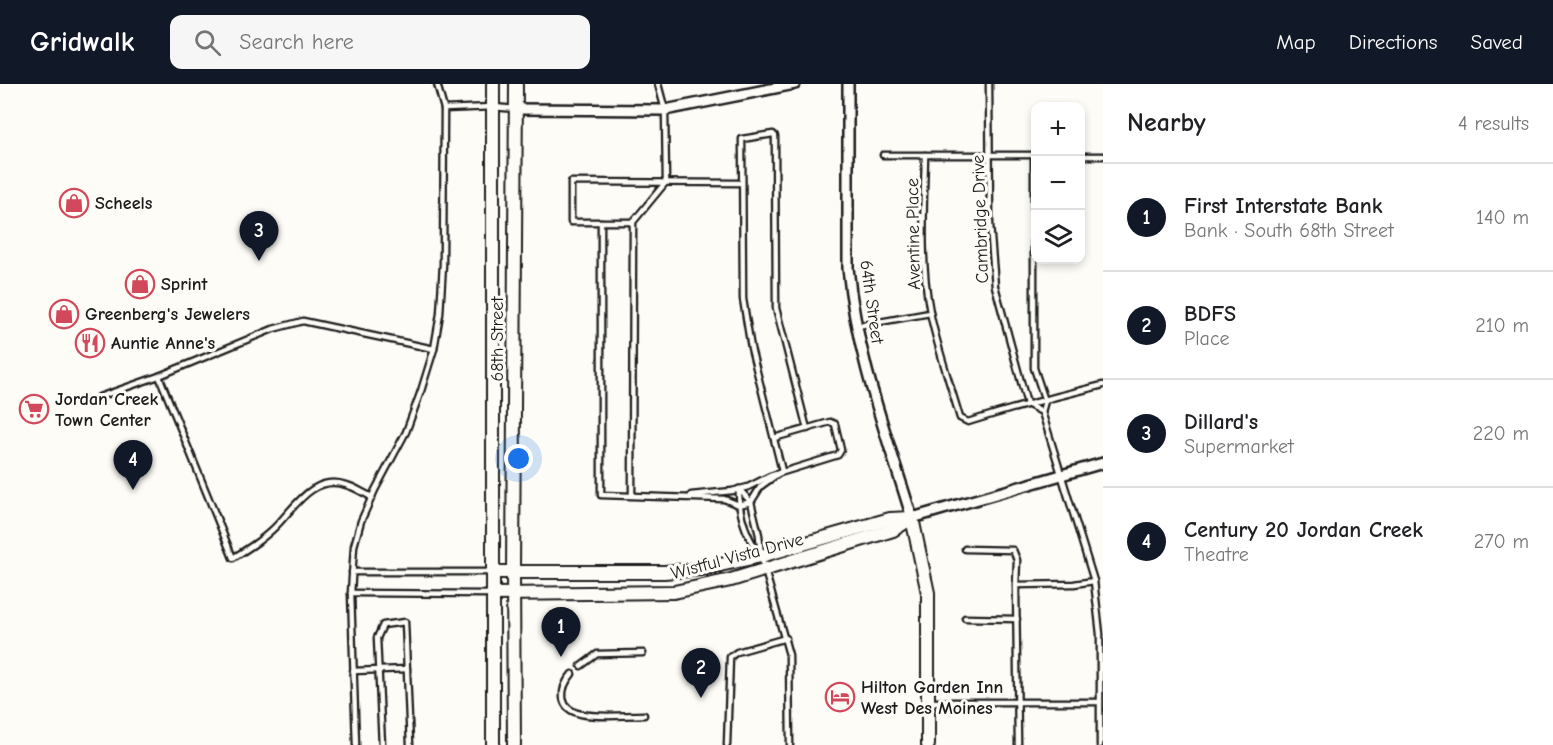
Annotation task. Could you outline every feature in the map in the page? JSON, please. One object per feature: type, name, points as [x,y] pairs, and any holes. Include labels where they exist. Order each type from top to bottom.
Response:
[{"type":"street","name":"68th Street","points":[[493,84],[493,745]]},
{"type":"street","name":"68th Street","points":[[514,745],[516,84]]},
{"type":"street","points":[[516,109],[665,110],[795,84]]},
{"type":"street","name":"64th Street","points":[[848,84],[848,268],[851,296],[864,361],[912,518]]},
{"type":"street","name":"Wistful Vista Drive","points":[[492,572],[702,570],[761,556],[890,519],[912,518],[1103,463]]},
{"type":"street","points":[[912,518],[928,593],[928,745]]},
{"type":"street","name":"Wistful Vista Drive","points":[[492,594],[674,592],[712,585],[765,570],[893,530],[912,518]]},
{"type":"lane","points":[[356,745],[351,593],[354,546],[361,521],[406,432],[434,349],[440,314],[443,264],[444,109],[437,84]]},
{"type":"lane","points":[[632,495],[633,222],[666,182],[665,110],[658,84]]},
{"type":"lane","name":"Cambridge Drive","points":[[989,84],[990,225],[995,286],[1027,404]]},
{"type":"lane","points":[[444,109],[516,109]]},
{"type":"lane","points":[[782,471],[751,348],[742,299],[742,139],[773,134],[775,136],[776,308],[807,429]]},
{"type":"lane","name":"Aventine Place","points":[[883,155],[1031,155]]},
{"type":"lane","name":"Aventine Place","points":[[925,155],[924,253],[930,313],[960,418],[968,422],[1103,385]]},
{"type":"lane","points":[[1035,156],[1034,368],[1046,401],[1042,412],[1094,581],[1102,634],[1100,745]]},
{"type":"lane","points":[[1085,156],[1103,156]]},
{"type":"lane","points":[[633,222],[571,222],[571,182],[742,183]]},
{"type":"lane","points":[[601,222],[601,495],[683,496],[724,499],[739,505],[751,502],[761,486],[782,471]]},
{"type":"lane","name":"Aventine Place","points":[[857,326],[930,313]]},
{"type":"lane","points":[[99,397],[159,376],[273,329],[303,321],[434,349]]},
{"type":"lane","points":[[159,376],[233,558],[269,533],[307,493],[320,486],[339,483],[372,497]]},
{"type":"lane","points":[[1027,404],[1042,412]]},
{"type":"lane","points":[[683,496],[748,487],[762,478],[838,455],[841,450],[835,424],[830,422],[774,438]]},
{"type":"lane","points":[[739,489],[751,502],[759,535],[761,556],[786,638],[789,655],[789,745]]},
{"type":"lane","points":[[739,489],[739,505],[749,540],[761,556]]},
{"type":"lane","points":[[965,549],[1013,550],[1017,560],[1018,745]]},
{"type":"lane","points":[[352,572],[492,572]]},
{"type":"lane","points":[[1016,585],[1074,584],[1094,581]]},
{"type":"lane","points":[[351,593],[492,594]]},
{"type":"lane","points":[[965,618],[1017,619]]},
{"type":"lane","points":[[382,745],[377,638],[380,628],[388,623],[405,622],[410,745]]},
{"type":"lane","points":[[728,745],[730,657],[737,652],[786,638]]},
{"type":"lane","points":[[581,666],[597,654],[643,653]]},
{"type":"lane","points":[[353,671],[407,669]]},
{"type":"lane","points":[[572,674],[564,683],[562,697],[564,702],[575,711],[587,715],[644,715]]},
{"type":"lane","points":[[927,702],[1100,702]]},
{"type":"place","name":"Scheels","points":[[74,203]]},
{"type":"place","name":"Dillard's","points":[[259,261]]},
{"type":"place","name":"Sprint","points":[[140,284]]},
{"type":"place","name":"Greenberg's Jewelers","points":[[64,314]]},
{"type":"place","name":"Auntie Anne's","points":[[90,343]]},
{"type":"place","name":"Jordan Creek Town Center","points":[[34,409]]},
{"type":"place","name":"Century 20 Jordan Creek","points":[[133,490]]},
{"type":"place","name":"First Interstate Bank","points":[[561,657]]},
{"type":"place","name":"Hilton Garden Inn West Des Moines","points":[[840,697]]},
{"type":"place","name":"BDFS","points":[[701,698]]}]
